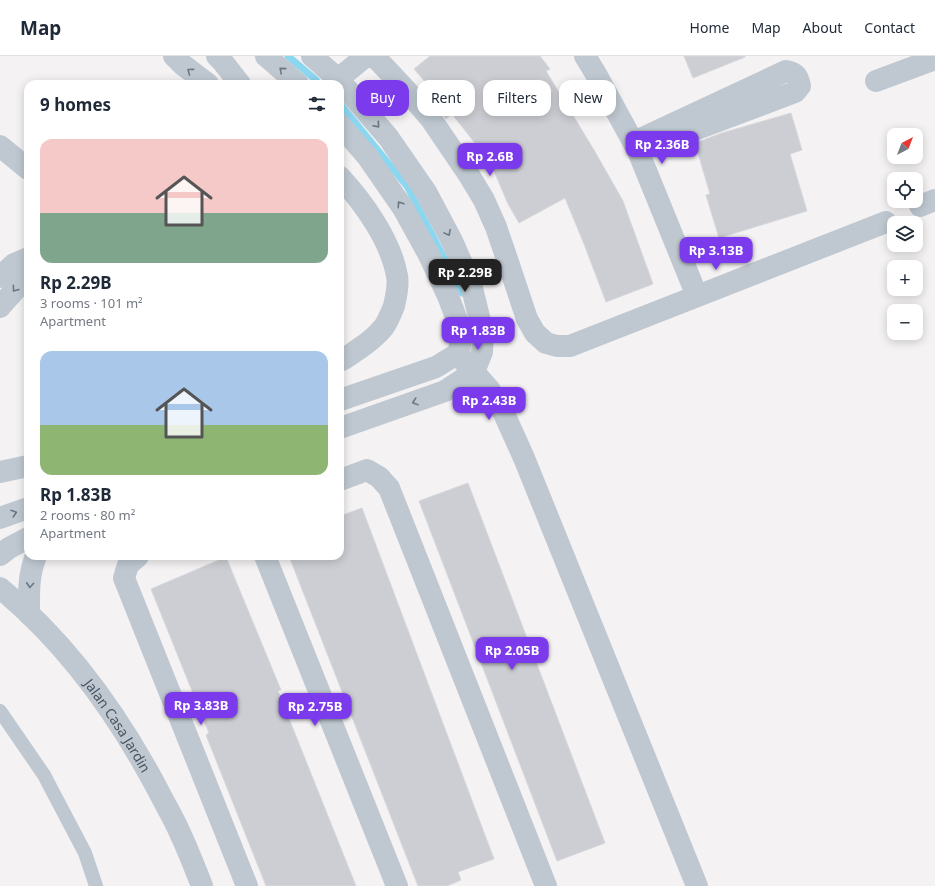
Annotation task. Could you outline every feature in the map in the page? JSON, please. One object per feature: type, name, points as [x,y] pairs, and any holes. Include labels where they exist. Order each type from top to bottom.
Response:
[{"type":"street","points":[[174,56],[203,80]]},
{"type":"street","points":[[217,56],[237,80]]},
{"type":"street","points":[[266,56],[293,80]]},
{"type":"street","points":[[312,56],[333,80]]},
{"type":"street","points":[[337,80],[366,56]]},
{"type":"street","points":[[374,56],[406,90],[430,119],[469,175],[484,200],[496,227],[527,319],[535,333],[546,343],[557,346],[570,346],[886,222]]},
{"type":"street","points":[[585,56],[636,146],[697,296]]},
{"type":"street","points":[[876,81],[935,58]]},
{"type":"street","points":[[786,71],[793,73],[799,79],[800,86],[795,92],[636,146],[786,71]]},
{"type":"street","points":[[344,91],[388,137],[426,192],[452,241],[471,284],[483,333],[482,352],[474,372],[445,391],[344,427]]},
{"type":"street","points":[[344,130],[367,156],[403,208],[429,255],[448,296],[460,328],[460,347],[457,354],[436,368],[344,399]]},
{"type":"street","points":[[0,146],[24,166]]},
{"type":"street","points":[[344,181],[370,214],[384,239],[393,258],[397,277],[397,295],[392,312],[384,327],[368,342],[344,358]]},
{"type":"street","points":[[0,277],[14,264],[24,260]]},
{"type":"street","points":[[0,307],[24,278]]},
{"type":"street","points":[[457,354],[489,389],[502,407],[698,886]]},
{"type":"street","points":[[0,472],[24,467]]},
{"type":"street","points":[[344,479],[367,470],[379,476],[389,488],[546,886]]},
{"type":"street","points":[[0,518],[24,509]]},
{"type":"street","points":[[0,555],[9,548],[24,540]]},
{"type":"street","points":[[29,614],[29,585],[34,560]]},
{"type":"street","points":[[134,560],[128,565],[124,578],[247,886]]},
{"type":"street","points":[[267,560],[397,886]]},
{"type":"street","name":"Jalan Casa Jardin","points":[[0,588],[53,638],[84,675],[115,717],[146,768],[180,832],[202,886]]},
{"type":"lane","points":[[0,711],[44,775],[85,854],[96,886]]},
{"type":"building","points":[[430,56],[540,56],[550,69],[546,71],[559,92],[559,116],[573,116],[623,201],[653,284],[606,302],[565,198],[519,223],[508,204],[491,164],[488,165],[478,147],[454,116],[475,116],[475,80],[424,80],[414,69]]},
{"type":"building","points":[[684,56],[745,56],[745,57],[693,78]]},
{"type":"building","points":[[791,113],[802,150],[790,154],[807,211],[719,238],[706,195],[710,194],[695,143],[722,133]]},
{"type":"building","points":[[468,483],[605,843],[557,861],[419,501]]},
{"type":"building","points":[[362,508],[494,859],[458,872],[461,880],[447,886],[418,886],[291,560],[344,560],[344,515]]},
{"type":"building","points":[[219,560],[227,560],[281,690],[278,691],[356,886],[266,886],[206,735],[209,733],[151,589]]},
{"type":"waterway","points":[[288,56],[316,80]]},
{"type":"waterway","points":[[344,109],[407,186],[462,293]]}]
